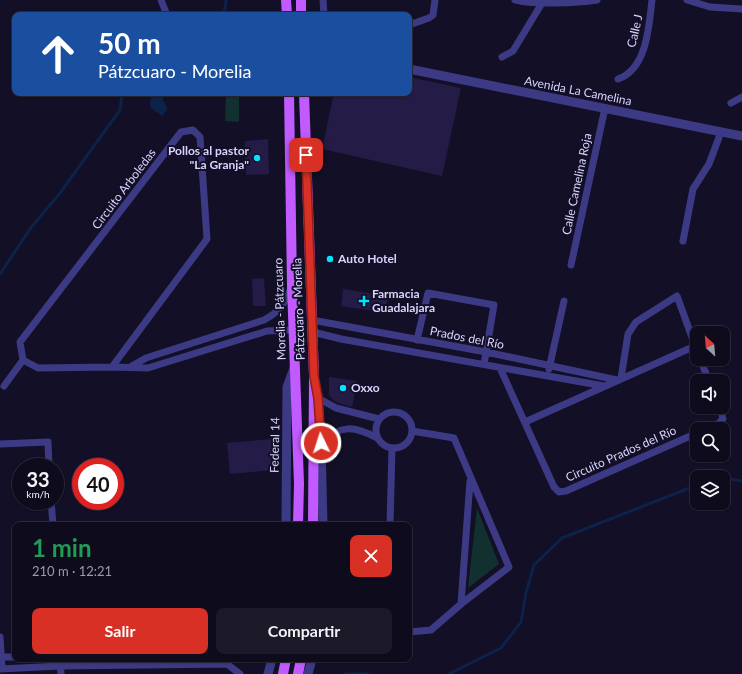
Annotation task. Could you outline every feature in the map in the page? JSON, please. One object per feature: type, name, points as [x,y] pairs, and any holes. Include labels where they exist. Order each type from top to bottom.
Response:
[{"type":"main road","points":[[286,0],[287,12]]},
{"type":"main road","name":"Morelia - Pátzcuaro","points":[[288,96],[294,366],[299,484],[298,522]]},
{"type":"main road","name":"Pátzcuaro - Morelia","points":[[304,96],[314,376],[313,522]]},
{"type":"main road","points":[[283,674],[285,662]]},
{"type":"main road","points":[[298,674],[300,662]]},
{"type":"street","points":[[161,0],[166,12]]},
{"type":"street","points":[[323,0],[324,12]]},
{"type":"street","points":[[412,24],[429,18],[434,14],[435,0]]},
{"type":"street","points":[[515,0],[542,3],[597,0]]},
{"type":"street","name":"Calle J","points":[[618,80],[630,73],[639,58],[649,32],[652,0]]},
{"type":"street","points":[[687,0],[710,7],[742,9]]},
{"type":"street","points":[[502,57],[513,51],[542,3]]},
{"type":"street","name":"Avenida La Camelina","points":[[412,70],[742,136]]},
{"type":"street","points":[[731,103],[742,98]]},
{"type":"street","name":"Calle Camelina Roja","points":[[571,265],[605,108]]},
{"type":"street","name":"Circuito Arboledas","points":[[23,360],[20,342],[182,132],[193,130],[200,137],[207,238],[112,366]]},
{"type":"street","points":[[683,241],[693,189],[708,164],[721,132]]},
{"type":"street","points":[[130,367],[146,358],[264,320],[274,315],[282,307],[292,286]]},
{"type":"street","points":[[417,340],[428,292],[494,305],[484,364]]},
{"type":"street","points":[[619,379],[628,334],[636,322],[677,296],[690,332]]},
{"type":"street","points":[[548,376],[564,301]]},
{"type":"street","name":"Prados del Río","points":[[312,320],[486,352],[619,379]]},
{"type":"street","points":[[252,324],[255,335]]},
{"type":"street","points":[[4,386],[23,360],[38,368],[112,366],[148,368],[267,331],[293,330]]},
{"type":"street","points":[[313,332],[340,339],[604,386]]},
{"type":"street","points":[[525,422],[619,379],[690,351]]},
{"type":"street","name":"Federal 14","points":[[286,522],[287,387],[294,366]]},
{"type":"street","name":"Circuito Prados del Río","points":[[500,368],[554,487],[559,492],[566,491],[690,436]]},
{"type":"street","points":[[314,376],[318,398],[321,443],[323,522]]},
{"type":"street","points":[[318,398],[340,410],[379,419]]},
{"type":"street","points":[[321,443],[333,433],[347,429],[358,430],[377,438],[386,446],[392,448],[403,446],[408,442],[412,430],[409,420],[400,413],[388,412],[379,419],[376,425],[377,438]]},
{"type":"street","points":[[412,430],[454,438],[509,567],[461,604],[431,630],[412,632]]},
{"type":"street","points":[[0,444],[48,442],[49,458]]},
{"type":"street","points":[[390,522],[392,448]]},
{"type":"street","points":[[461,604],[471,479]]},
{"type":"street","points":[[52,510],[53,522]]},
{"type":"street","points":[[0,637],[1,669],[60,663],[151,662],[227,664],[240,674]]},
{"type":"street","points":[[1,657],[12,657]]},
{"type":"street","points":[[268,674],[271,662]]},
{"type":"street","points":[[308,674],[311,662]]},
{"type":"street","points":[[60,663],[61,674]]},
{"type":"green space","points":[[226,96],[239,96],[239,122],[225,121]]},
{"type":"green space","points":[[477,508],[499,564],[468,588]]},
{"type":"water","points":[[151,96],[163,96],[163,100],[168,109],[162,116],[150,107]]},
{"type":"building","points":[[412,78],[461,88],[442,176],[322,149],[333,96],[412,96]]},
{"type":"building","name":"Pollos al pastor \"La Granja\"","points":[[268,139],[269,174],[246,175],[245,141]]},
{"type":"building","points":[[264,278],[266,306],[253,306],[252,279]]},
{"type":"building","name":"Farmacia Guadalajara","points":[[343,289],[388,296],[386,313],[341,306]]},
{"type":"building","name":"Oxxo","points":[[329,377],[357,381],[352,407],[338,403],[329,395]]},
{"type":"building","points":[[272,439],[274,470],[230,474],[227,443]]},
{"type":"waterway","points":[[224,12],[226,0]]},
{"type":"waterway","points":[[0,274],[30,229],[60,193],[120,110],[122,96]]},
{"type":"waterway","points":[[730,479],[742,481]]},
{"type":"waterway","points":[[449,674],[501,648],[521,622],[526,593],[534,565],[562,538],[690,488]]},
{"type":"waterway","points":[[345,674],[368,674]]},
{"type":"place","name":"Pollos al pastor \"La Granja\"","points":[[257,158]]},
{"type":"place","name":"Auto Hotel","points":[[330,259]]},
{"type":"place","name":"Farmacia Guadalajara","points":[[364,301]]},
{"type":"place","name":"Oxxo","points":[[343,388]]},
{"type":"route","points":[[306,155],[314,376],[318,398],[321,443]]}]
